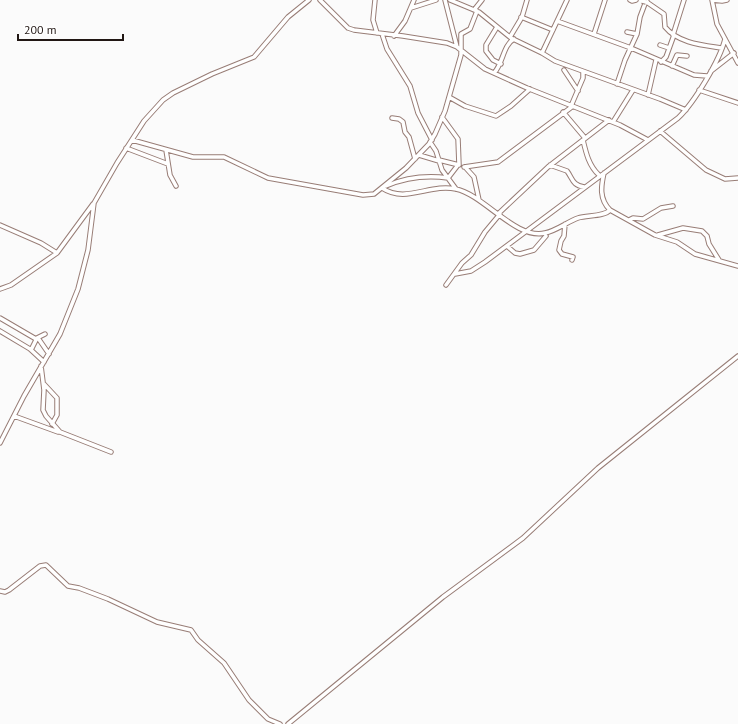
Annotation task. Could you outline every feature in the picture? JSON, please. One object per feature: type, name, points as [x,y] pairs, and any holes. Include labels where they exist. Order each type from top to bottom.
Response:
[{"type":"street","points":[[0,288],[11,285],[57,253],[94,203],[126,148],[144,122],[163,100],[173,93],[212,74],[254,57],[288,17],[309,0]]},
{"type":"street","points":[[320,0],[348,28],[379,34],[438,40],[457,47],[478,65],[494,73],[609,120],[648,140]]},
{"type":"street","points":[[375,0],[373,20],[387,49],[410,86],[418,114],[431,141],[442,170],[456,189]]},
{"type":"street","points":[[394,36],[402,26],[414,0]]},
{"type":"street","points":[[411,8],[436,0]]},
{"type":"street","points":[[445,0],[457,47]]},
{"type":"street","points":[[450,0],[475,10],[512,38],[542,53],[555,62],[686,110]]},
{"type":"street","points":[[132,140],[193,157],[224,157],[268,178],[362,195],[372,195],[415,159],[431,141],[449,97],[461,50],[461,33],[470,29],[475,10],[482,0]]},
{"type":"street","points":[[494,73],[501,64],[527,0]]},
{"type":"street","points":[[542,53],[567,0]]},
{"type":"street","points":[[594,34],[605,0]]},
{"type":"street","points":[[630,0],[632,2],[642,1],[648,3],[664,14],[665,27],[673,35],[704,46],[722,48]]},
{"type":"street","points":[[661,62],[666,57],[684,0]]},
{"type":"street","points":[[727,0],[722,2],[712,0],[717,24],[734,53],[738,63]]},
{"type":"street","points":[[616,84],[637,34],[642,1]]},
{"type":"street","points":[[521,17],[553,30]]},
{"type":"street","points":[[557,21],[631,48],[656,60],[698,76],[708,75],[738,51]]},
{"type":"street","points":[[497,27],[486,46],[486,51],[493,60],[501,64]]},
{"type":"street","points":[[627,32],[637,34]]},
{"type":"street","points":[[455,274],[467,272],[478,267],[508,246],[526,231],[563,206],[584,187],[686,110],[700,90],[722,48],[725,39]]},
{"type":"street","points":[[660,45],[669,48]]},
{"type":"street","points":[[672,66],[677,55],[687,56]]},
{"type":"street","points":[[648,95],[656,60]]},
{"type":"street","points":[[564,70],[578,91]]},
{"type":"street","points":[[464,167],[498,162],[572,106],[583,72]]},
{"type":"street","points":[[698,76],[702,84]]},
{"type":"street","points":[[449,97],[465,106],[496,116],[511,106],[530,89]]},
{"type":"street","points":[[613,122],[633,90]]},
{"type":"street","points":[[700,90],[738,103]]},
{"type":"street","points":[[563,112],[584,139],[587,156],[592,169],[600,175]]},
{"type":"street","points":[[442,117],[458,140],[459,165],[448,178]]},
{"type":"street","points":[[392,118],[399,119],[403,122],[415,159]]},
{"type":"street","points":[[446,285],[471,255],[485,232],[499,214],[550,165],[609,120]]},
{"type":"street","points":[[660,131],[706,170],[725,179],[738,178]]},
{"type":"street","points":[[126,148],[168,164]]},
{"type":"street","points":[[166,150],[170,175],[176,186]]},
{"type":"street","points":[[419,155],[464,167],[474,177],[479,200]]},
{"type":"street","points":[[550,165],[567,171],[572,180],[579,186],[584,187]]},
{"type":"street","points":[[604,172],[602,186],[603,199],[604,204],[610,210],[656,235],[677,242],[695,254],[738,266]]},
{"type":"street","points":[[382,188],[400,180],[428,175],[448,178]]},
{"type":"street","points":[[382,188],[403,195],[439,188],[456,189],[479,200],[526,231],[545,233],[580,218],[610,210]]},
{"type":"street","points":[[0,443],[36,375],[60,334],[83,275],[94,203]]},
{"type":"street","points":[[629,220],[633,218],[643,219],[661,208],[673,206]]},
{"type":"street","points":[[565,224],[564,236],[559,250],[562,254],[573,257],[572,260]]},
{"type":"street","points":[[0,225],[40,243],[57,253]]},
{"type":"street","points":[[656,235],[683,228],[702,231],[707,236],[709,244],[719,260]]},
{"type":"street","points":[[508,246],[515,253],[520,254],[534,250],[546,236]]},
{"type":"street","points":[[0,318],[37,339],[49,354]]},
{"type":"street","points":[[0,331],[31,350],[44,362]]},
{"type":"street","points":[[31,350],[37,339],[46,334]]},
{"type":"street","points":[[288,724],[443,597],[523,538],[598,468],[738,356]]},
{"type":"street","points":[[41,366],[44,384],[42,410],[60,432]]},
{"type":"street","points":[[36,375],[43,377]]},
{"type":"street","points":[[44,384],[57,398],[57,415],[52,424]]},
{"type":"street","points":[[14,416],[111,452]]},
{"type":"street","points":[[0,591],[5,592],[9,590],[40,566],[46,565],[68,586],[79,588],[108,599],[153,621],[190,630],[198,640],[224,663],[249,700],[268,719],[280,724]]}]
